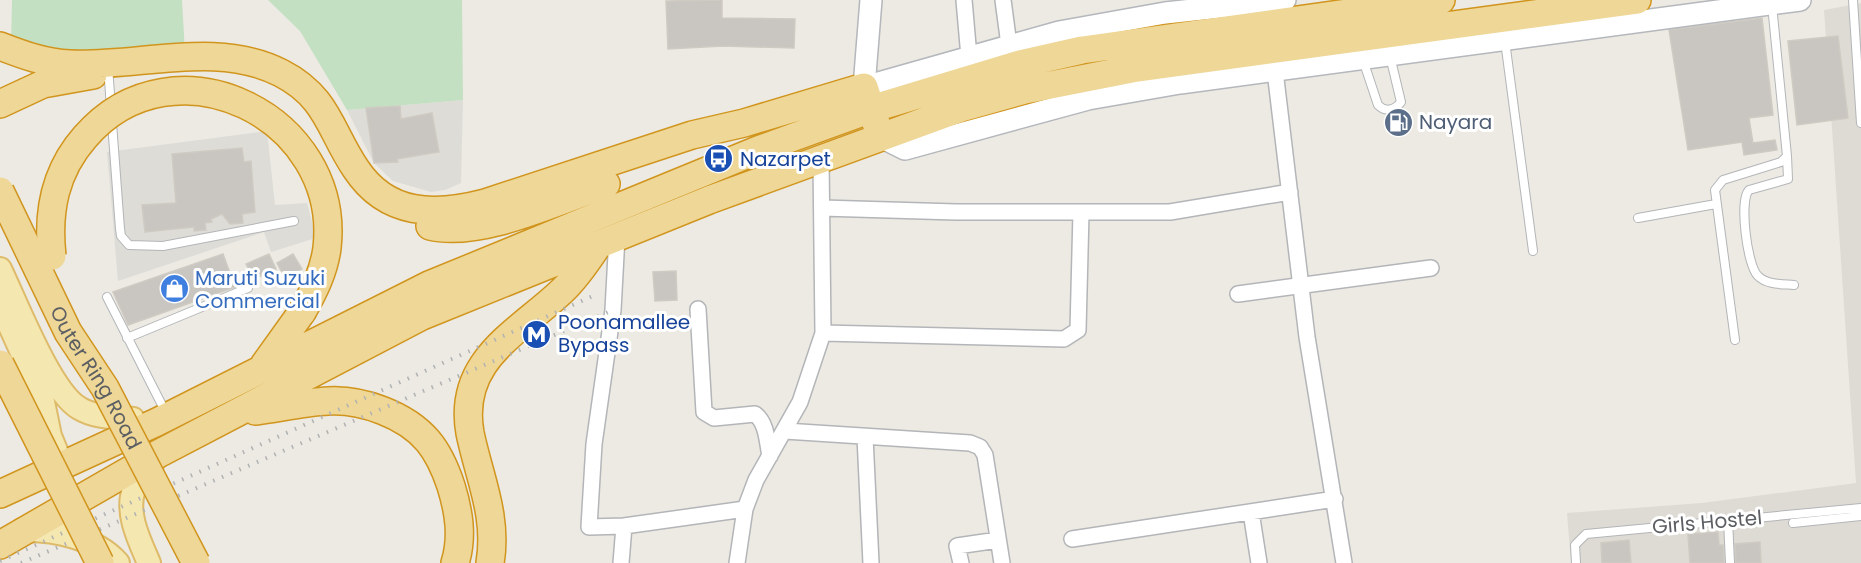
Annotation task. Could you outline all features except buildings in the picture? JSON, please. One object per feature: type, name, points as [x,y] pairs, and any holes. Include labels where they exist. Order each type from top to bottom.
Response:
[{"type":"highway","points":[[0,104],[43,84],[108,68],[230,58],[266,66],[292,80],[316,100],[338,133],[355,167],[372,190],[396,204],[426,210],[455,211],[692,135],[1082,50],[1212,13],[1441,0]]},
{"type":"highway","points":[[0,545],[30,530],[158,454],[422,316],[570,258],[608,240],[961,108],[1090,75],[1387,44],[1637,0]]},
{"type":"highway","points":[[0,46],[34,59],[52,62],[108,68],[242,69],[274,79],[302,101],[322,133],[335,163],[370,203],[403,220],[441,229],[482,227],[682,157],[691,177]]},
{"type":"highway","points":[[61,318],[50,234],[52,201],[63,168],[88,133],[108,117],[138,100],[184,91],[231,98],[260,111],[287,134],[308,160],[323,195],[328,236],[320,276],[302,312],[262,368]]},
{"type":"highway","points":[[868,98],[881,137]]},
{"type":"highway","points":[[7,489],[162,419],[429,285],[691,177],[868,98]]},
{"type":"highway","name":"Outer Ring Road","points":[[0,191],[61,318],[105,388],[196,563]]},
{"type":"highway","points":[[490,563],[492,520],[469,427],[470,402],[476,375],[487,357],[515,328],[564,289],[608,240]]},
{"type":"highway","points":[[475,563],[478,524],[474,489],[457,433],[455,406],[461,374],[476,345],[493,325],[536,294],[570,258]]},
{"type":"highway","points":[[1,366],[100,563]]},
{"type":"highway","points":[[234,414],[330,401],[370,407],[402,419],[428,441],[446,470],[457,504],[460,531],[455,563]]},
{"type":"main road","points":[[0,269],[55,381],[71,402],[81,410],[98,415],[162,419]]},
{"type":"main road","points":[[0,304],[42,398],[50,436],[62,465]]},
{"type":"main road","points":[[149,563],[137,536],[132,510],[134,490],[158,454]]},
{"type":"main road","points":[[0,531],[53,531],[76,538],[118,563]]},
{"type":"street","points":[[871,0],[868,98],[969,57],[1059,32],[1165,13],[1212,13],[1278,0]]},
{"type":"street","points":[[964,0],[969,57]]},
{"type":"street","points":[[1003,0],[1009,45]]},
{"type":"street","points":[[881,137],[905,149],[1088,99],[1180,82],[1363,59],[1387,44],[1504,39],[1800,0]]},
{"type":"street","points":[[1275,71],[1307,337],[1344,563]]},
{"type":"street","points":[[736,563],[745,509],[756,480],[800,402],[823,333],[821,160]]},
{"type":"street","points":[[822,208],[1170,213],[1290,192]]},
{"type":"street","points":[[823,333],[1064,339],[1078,330],[1081,213]]},
{"type":"street","points":[[608,240],[613,310],[594,444],[588,523],[592,528],[624,526],[745,509]]},
{"type":"street","points":[[1238,294],[1431,268]]},
{"type":"street","points":[[698,309],[704,412],[714,418],[755,414],[761,418],[770,456]]},
{"type":"street","points":[[784,431],[970,443],[980,447],[985,455],[1002,563]]},
{"type":"street","points":[[865,436],[871,563]]},
{"type":"street","points":[[1072,540],[1335,499]]},
{"type":"street","points":[[1251,512],[1259,563]]},
{"type":"street","points":[[621,563],[624,526]]},
{"type":"street","points":[[961,563],[957,546],[998,540]]},
{"type":"lane","points":[[1853,0],[1859,42],[1861,123]]},
{"type":"lane","points":[[1772,3],[1788,179],[1749,190],[1745,196],[1744,208],[1750,261],[1755,273],[1768,282],[1794,285]]},
{"type":"lane","points":[[1504,39],[1533,251]]},
{"type":"lane","points":[[1363,59],[1378,105],[1382,109],[1393,109],[1401,102],[1401,95],[1387,44]]},
{"type":"lane","points":[[108,68],[120,230],[124,242],[136,246],[163,246],[294,221]]},
{"type":"lane","points":[[1735,340],[1715,190],[1719,182],[1781,162],[1787,156]]},
{"type":"lane","points":[[1638,218],[1716,204]]},
{"type":"lane","points":[[127,338],[248,288]]},
{"type":"lane","points":[[107,297],[162,419]]},
{"type":"lane","name":"Girls Hostel","points":[[1576,563],[1575,545],[1586,534],[1861,508]]},
{"type":"lane","points":[[1792,523],[1861,516]]},
{"type":"lane","points":[[1728,520],[1730,563]]},
{"type":"shaded area","points":[[1861,3],[1861,563],[1571,563],[1567,513],[1702,503],[1856,483],[1824,10]]},
{"type":"shaded area","points":[[463,100],[461,183],[445,190],[431,192],[393,181],[374,163],[347,110]]},
{"type":"shaded area","points":[[267,131],[275,205],[307,203],[316,238],[271,252],[264,232],[118,281],[107,152]]},
{"type":"green space","points":[[12,0],[182,0],[185,53],[73,59],[11,46]]},
{"type":"green space","points":[[268,0],[462,0],[463,100],[347,110],[300,31]]},
{"type":"railway","points":[[0,561],[595,295]]},
{"type":"railway","points":[[21,563],[613,310]]},
{"type":"place","name":"Nayara","points":[[1398,122]]},
{"type":"place","name":"Nazarpet","points":[[719,159]]},
{"type":"place","name":"Maruti Suzuki Commercial","points":[[174,289]]},
{"type":"place","name":"Poonamallee Bypass","points":[[537,334]]}]
